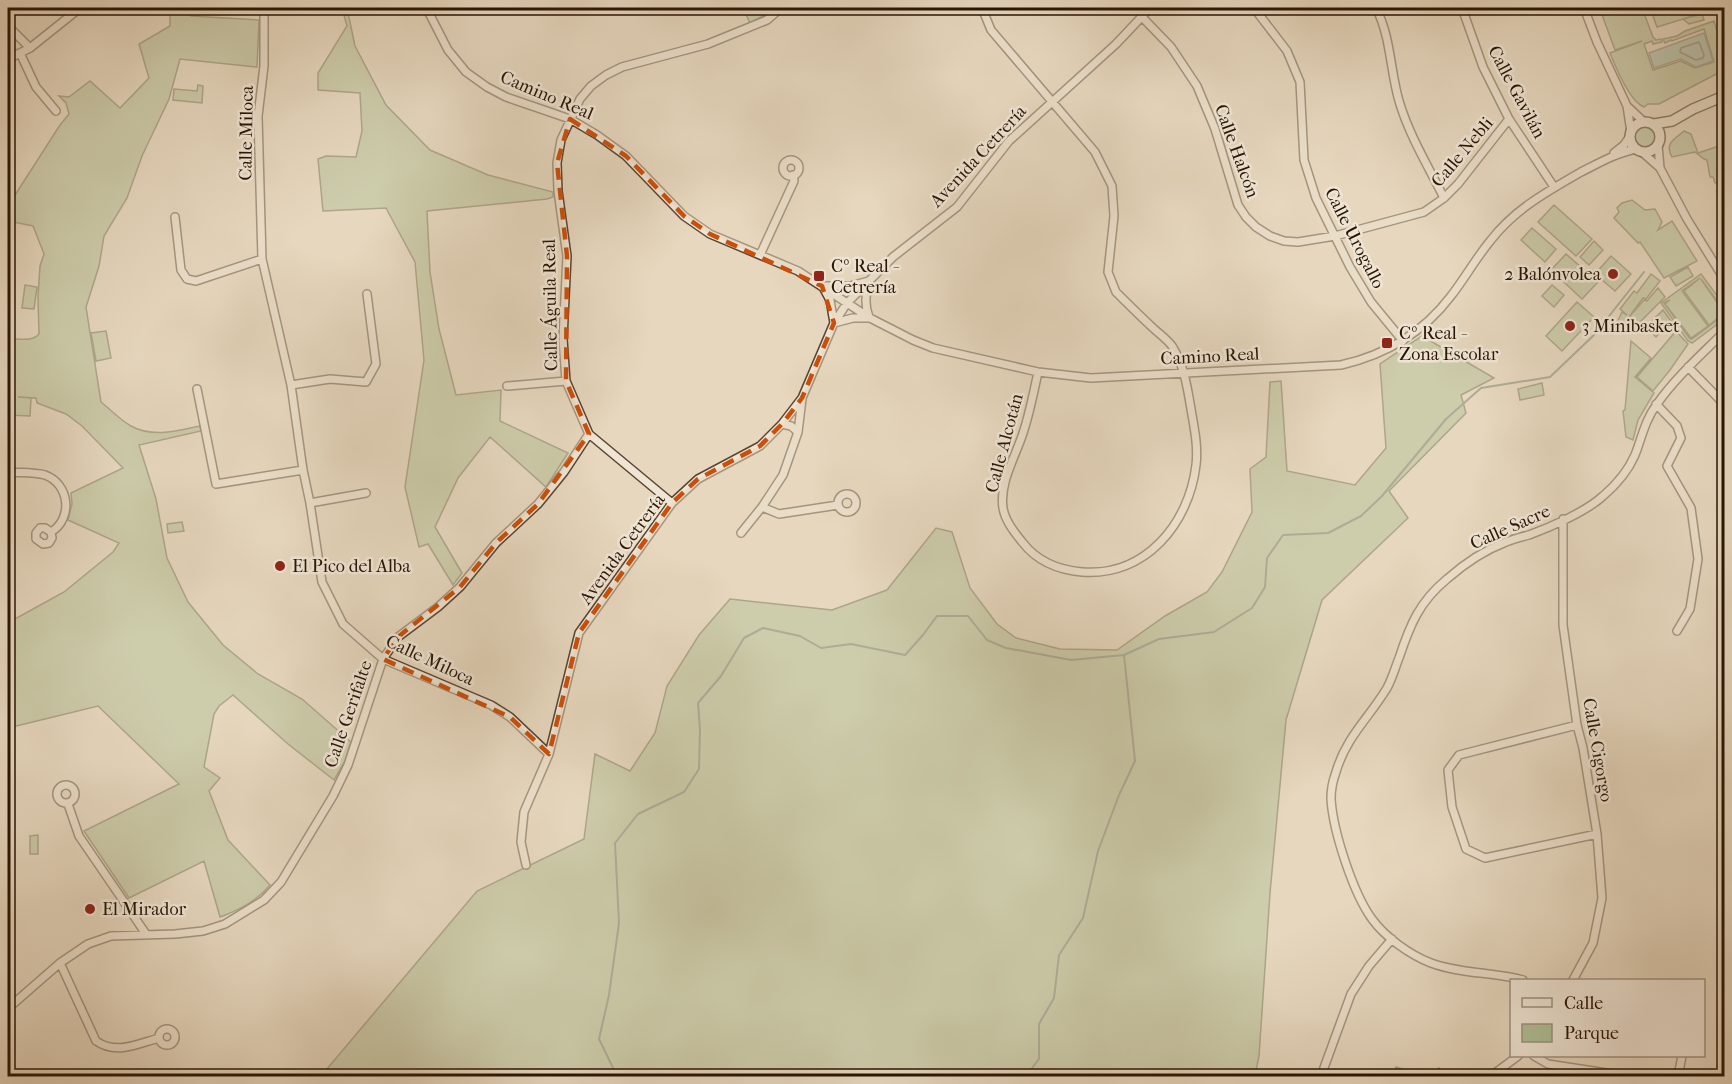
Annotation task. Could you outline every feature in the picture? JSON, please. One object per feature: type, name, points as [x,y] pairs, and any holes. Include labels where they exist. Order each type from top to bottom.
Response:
[{"type":"street","points":[[8,59],[30,48],[80,8]]},
{"type":"street","name":"Calle Miloca","points":[[264,8],[264,66],[258,116],[262,260],[291,385],[322,582],[343,624],[383,659],[491,705],[510,717],[549,754]]},
{"type":"street","name":"Camino Real","points":[[428,8],[448,50],[466,72],[506,97],[570,119],[597,135],[626,156],[684,216],[710,234],[798,271],[870,318],[912,340],[933,348],[1038,372],[1091,378],[1341,364],[1374,356],[1403,341],[1425,324],[1443,305],[1491,239],[1522,209],[1554,187],[1610,157],[1624,145],[1630,134]]},
{"type":"street","name":"Calle Águila Real","points":[[672,504],[589,434],[566,381],[563,339],[567,256],[558,191],[557,163],[561,140],[570,119],[586,93],[606,75],[622,67],[708,44],[767,20],[781,8]]},
{"type":"street","name":"Calle Alcotán","points":[[982,8],[991,30],[1095,152],[1112,186],[1114,216],[1108,272],[1116,292],[1171,345],[1184,374],[1196,439],[1196,464],[1192,484],[1179,517],[1168,534],[1142,559],[1121,568],[1096,573],[1072,571],[1044,562],[1028,549],[1012,530],[1003,509],[1003,489],[1024,430],[1038,372]]},
{"type":"street","name":"Avenida Cetrería","points":[[526,865],[521,842],[524,812],[549,754],[579,633],[672,504],[698,479],[760,446],[782,424],[802,398],[834,323],[848,303],[893,257],[957,207],[1009,141],[1116,44],[1149,8]]},
{"type":"street","name":"Calle Urogallo","points":[[1254,8],[1287,51],[1300,82],[1304,160],[1316,198],[1350,267],[1371,302],[1403,341]]},
{"type":"street","points":[[1376,8],[1391,53],[1398,99],[1406,121],[1444,198]]},
{"type":"street","name":"Calle Gavilán","points":[[1462,8],[1483,68],[1509,119],[1554,187]]},
{"type":"street","points":[[1584,8],[1627,106],[1631,143],[1660,168],[1687,219],[1725,279]]},
{"type":"street","name":"Calle Halcón","points":[[1142,17],[1171,47],[1197,86],[1215,129],[1238,205],[1246,217],[1270,236],[1284,241],[1298,242],[1335,236]]},
{"type":"street","points":[[8,26],[30,48]]},
{"type":"street","points":[[20,53],[36,87],[56,111]]},
{"type":"street","points":[[1630,134],[1636,125],[1672,121],[1725,96]]},
{"type":"street","points":[[1627,106],[1649,123],[1659,141],[1660,168]]},
{"type":"street","name":"Calle Nebli","points":[[1335,236],[1424,212],[1444,198],[1458,184],[1509,119]]},
{"type":"street","points":[[1639,151],[1651,151],[1672,121]]},
{"type":"street","name":"Camino Real","points":[[1610,157],[1639,151]]},
{"type":"street","points":[[760,255],[794,181],[793,175]]},
{"type":"street","points":[[175,217],[181,270],[187,279],[196,281],[262,260]]},
{"type":"street","points":[[869,281],[866,309],[870,318],[853,318],[834,323],[830,300],[822,286],[850,286],[869,281]]},
{"type":"street","points":[[291,385],[330,379],[366,382],[376,364],[367,294]]},
{"type":"street","name":"Calle Sacre","points":[[1517,979],[1450,969],[1430,963],[1392,939],[1373,921],[1360,900],[1335,828],[1331,797],[1341,756],[1352,735],[1389,685],[1412,620],[1426,599],[1467,563],[1506,542],[1531,534],[1580,512],[1602,497],[1620,479],[1634,456],[1643,428],[1656,404],[1688,368],[1725,332]]},
{"type":"street","points":[[1688,368],[1725,404]]},
{"type":"street","name":"Calle Águila Real","points":[[507,386],[566,381]]},
{"type":"street","points":[[197,389],[216,484],[303,470]]},
{"type":"street","points":[[741,533],[783,475],[798,432],[802,398]]},
{"type":"street","points":[[1656,404],[1677,426],[1681,438],[1667,466],[1691,508],[1698,559],[1690,609],[1677,631]]},
{"type":"street","points":[[782,424],[791,426],[798,432]]},
{"type":"street","name":"Calle Gerifalte","points":[[8,1006],[60,963],[88,944],[111,936],[203,931],[225,924],[264,900],[281,882],[333,796],[348,765],[383,659],[398,637],[460,587],[496,543],[538,504],[564,472],[589,434]]},
{"type":"street","points":[[8,472],[46,476],[58,484],[66,497],[65,516],[51,532]]},
{"type":"street","points":[[310,503],[366,493]]},
{"type":"street","points":[[762,507],[779,514],[838,505]]},
{"type":"street","name":"Calle Cigorgo","points":[[1563,519],[1563,625],[1577,725],[1597,834],[1602,898],[1593,943],[1574,979]]},
{"type":"street","points":[[1577,725],[1459,754],[1448,770],[1452,807],[1466,849],[1485,858],[1597,834]]},
{"type":"street","points":[[68,804],[79,836],[146,934]]},
{"type":"street","points":[[1321,1077],[1351,994],[1369,966],[1392,939]]},
{"type":"street","points":[[60,963],[96,1041],[106,1048],[117,1050],[159,1038]]},
{"type":"street","points":[[1491,1077],[1517,1057]]},
{"type":"street","points":[[1536,1057],[1548,1064],[1626,1077]]},
{"type":"street","points":[[1548,1064],[1550,1057]]},
{"type":"street","points":[[1678,1077],[1682,1057]]},
{"type":"highlighted area","points":[[570,119],[626,156],[684,216],[710,234],[822,286],[834,323],[802,398],[782,424],[760,446],[698,479],[672,503],[579,633],[549,754],[510,717],[383,659],[398,637],[460,587],[496,543],[538,504],[589,434],[566,381],[567,256],[557,163]]},
{"type":"green space","points":[[170,8],[193,8],[191,16],[259,20],[257,67],[180,59],[169,99],[142,156],[127,198],[104,236],[99,266],[86,307],[101,402],[127,424],[139,430],[156,433],[200,426],[201,431],[139,445],[156,499],[167,558],[188,602],[223,645],[258,674],[302,699],[351,742],[345,761],[334,780],[288,744],[233,695],[219,706],[214,714],[204,767],[220,778],[209,791],[228,840],[270,885],[248,904],[220,917],[204,861],[129,898],[84,831],[179,784],[98,706],[8,728],[8,619],[15,619],[64,592],[113,552],[119,543],[68,520],[72,504],[71,493],[123,468],[82,426],[66,414],[37,403],[36,398],[18,397],[31,398],[30,416],[8,415],[8,338],[29,339],[39,334],[38,296],[40,266],[44,254],[33,226],[8,221],[8,206],[69,114],[66,103],[59,96],[69,97],[90,81],[120,108],[149,78],[139,44],[170,26]]},
{"type":"green space","points":[[342,8],[347,8],[355,46],[386,105],[430,150],[488,175],[553,192],[553,197],[547,199],[427,211],[430,272],[439,329],[456,395],[501,390],[500,421],[568,453],[546,487],[490,437],[458,478],[435,527],[462,573],[453,585],[428,544],[419,547],[405,487],[424,360],[415,262],[386,208],[323,211],[318,159],[326,156],[356,157],[362,131],[360,93],[318,90],[318,73],[347,26]]},
{"type":"green space","points":[[743,8],[768,8],[770,12],[750,23]]},
{"type":"green space","points":[[1612,8],[1642,8],[1653,37],[1656,40],[1661,39],[1662,42],[1653,44],[1652,41],[1644,44],[1653,70],[1681,61],[1695,68],[1714,62],[1704,29],[1665,43],[1663,39],[1677,36],[1714,21],[1720,41],[1718,46],[1721,56],[1724,56],[1724,70],[1659,104],[1648,104],[1644,107],[1629,92],[1610,53],[1642,41],[1615,50],[1601,12]]},
{"type":"green space","points":[[1650,8],[1700,8],[1702,13],[1657,27]]},
{"type":"green space","points":[[1702,14],[1704,20],[1689,24],[1683,19]]},
{"type":"green space","points":[[198,85],[203,86],[202,103],[173,100],[174,89],[197,91]]},
{"type":"green space","points":[[1645,126],[1653,129],[1656,137],[1653,145],[1645,148],[1637,145],[1634,137],[1637,129]]},
{"type":"green space","points":[[1684,131],[1691,134],[1698,153],[1719,146],[1724,163],[1724,194],[1717,192],[1723,190],[1720,182],[1715,183],[1713,177],[1710,177],[1707,160],[1695,152],[1672,157],[1670,145]]},
{"type":"green space","points":[[1632,200],[1645,210],[1655,209],[1662,222],[1658,230],[1672,221],[1697,261],[1664,278],[1640,242],[1638,243],[1614,218],[1619,212],[1617,208],[1622,203]]},
{"type":"green space","points":[[1554,205],[1592,239],[1576,256],[1538,222]]},
{"type":"green space","points":[[1532,228],[1556,249],[1545,262],[1521,240]]},
{"type":"green space","points":[[1594,241],[1603,250],[1589,265],[1580,257]]},
{"type":"green space","points":[[1566,254],[1598,282],[1582,299],[1551,270]]},
{"type":"green space","name":"2 Balónvolea","points":[[1611,256],[1631,274],[1615,291],[1595,274]]},
{"type":"green space","points":[[1688,267],[1693,276],[1676,286],[1670,277]]},
{"type":"green space","points":[[1651,274],[1660,281],[1629,317],[1658,288],[1665,297],[1633,329],[1614,329],[1622,312],[1627,315],[1620,309],[1634,291],[1637,293]]},
{"type":"green space","points":[[1701,274],[1724,305],[1724,310],[1701,279],[1724,313],[1709,325],[1684,291],[1700,278],[1682,291],[1708,326],[1691,338],[1665,304],[1670,300],[1664,303],[1690,339],[1724,315],[1724,319],[1692,343],[1688,341],[1661,303]]},
{"type":"green space","points":[[25,285],[37,287],[34,309],[22,308]]},
{"type":"green space","points":[[1552,285],[1564,295],[1554,307],[1542,296]]},
{"type":"green space","name":"3 Minibasket","points":[[1577,302],[1594,317],[1562,351],[1546,336]]},
{"type":"green space","points":[[1663,310],[1671,321],[1656,337],[1646,327]]},
{"type":"green space","points":[[106,331],[111,358],[96,361],[91,333]]},
{"type":"green space","points":[[1676,331],[1688,344],[1653,391],[1637,377]]},
{"type":"green space","points":[[1422,336],[1494,378],[1461,395],[1466,413],[1389,491],[1408,518],[1322,600],[1286,720],[1270,893],[1259,1056],[1255,1076],[321,1076],[477,891],[584,839],[595,754],[630,771],[655,733],[667,686],[699,635],[730,599],[832,610],[887,590],[936,528],[952,532],[970,588],[997,624],[1016,638],[1060,649],[1117,650],[1165,616],[1207,592],[1222,572],[1252,512],[1250,469],[1266,457],[1270,382],[1281,381],[1287,471],[1355,485],[1386,448],[1380,364]]},
{"type":"green space","points":[[1631,341],[1651,358],[1635,377],[1654,393],[1638,420],[1633,440],[1626,437],[1623,411],[1625,410]]},
{"type":"green space","points":[[1542,383],[1544,395],[1520,400],[1518,389]]},
{"type":"green space","points":[[182,522],[184,531],[168,533],[167,524]]},
{"type":"green space","points":[[38,835],[38,854],[30,854],[30,836]]},
{"type":"green space","points":[[1396,1067],[1427,1076],[1393,1076]]},
{"type":"green space","points":[[1439,1068],[1448,1076],[1427,1076]]},
{"type":"water","points":[[1704,33],[1713,61],[1696,67],[1681,59],[1654,68],[1649,53]]},
{"type":"waterway","points":[[617,1076],[599,1039],[609,995],[619,923],[615,843],[638,814],[684,792],[699,769],[698,703],[721,676],[744,638],[763,628],[800,636],[821,648],[851,644],[905,655],[937,616],[968,616],[987,640],[1006,648],[1071,660],[1124,655],[1159,639],[1214,632],[1252,608],[1265,587],[1267,558],[1283,535],[1328,533],[1361,516],[1382,496],[1446,419],[1481,388],[1550,377],[1594,335],[1644,272]]},
{"type":"waterway","points":[[1026,1076],[1039,1059],[1039,1024],[1054,998],[1059,955],[1083,918],[1098,851],[1119,795],[1135,761],[1124,655]]},
{"type":"place","name":"2 Balónvolea","points":[[1613,274]]},
{"type":"place","name":"Cº Real - Cetrería","points":[[819,276]]},
{"type":"place","name":"3 Minibasket","points":[[1570,326]]},
{"type":"place","name":"Cº Real - Zona Escolar","points":[[1387,343]]},
{"type":"place","name":"El Pico del Alba","points":[[280,566]]},
{"type":"place","name":"El Mirador","points":[[90,909]]}]
